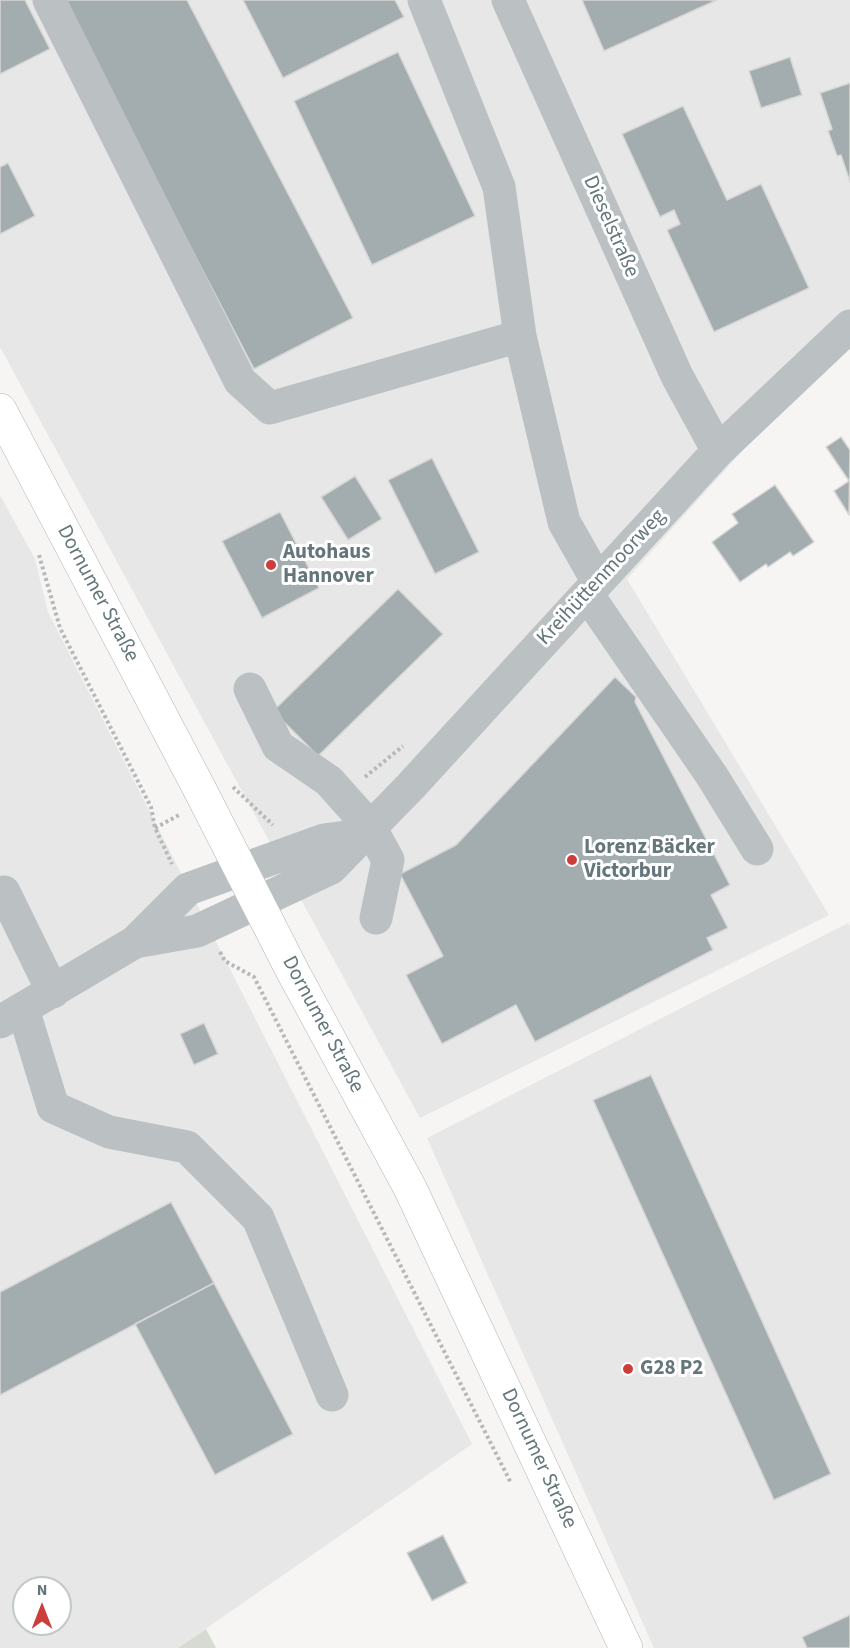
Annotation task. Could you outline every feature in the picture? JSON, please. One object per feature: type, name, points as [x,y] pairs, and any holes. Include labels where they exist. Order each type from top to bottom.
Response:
[{"type":"main road","name":"Dornumer Straße","points":[[0,410],[206,801],[256,902],[410,1188],[626,1648]]},
{"type":"street","points":[[50,0],[240,381],[270,408],[520,336]]},
{"type":"street","points":[[424,0],[499,187],[520,336],[564,522],[593,588],[757,849]]},
{"type":"street","name":"Dieselstraße","points":[[508,0],[676,376],[718,451]]},
{"type":"street","name":"Kreihüttenmoorweg","points":[[135,942],[197,931],[331,868],[718,451],[850,326]]},
{"type":"street","points":[[250,689],[278,746],[329,782],[343,797],[365,831],[388,860],[376,918]]},
{"type":"street","points":[[332,1395],[258,1218],[187,1147],[109,1132],[53,1107],[11,1015],[135,942],[188,889],[324,840],[365,831]]},
{"type":"street","points":[[1,890],[53,992]]},
{"type":"path","points":[[38,550],[60,628],[151,807],[155,828],[173,865],[188,889]]},
{"type":"path","points":[[343,797],[386,757],[408,742]]},
{"type":"path","points":[[155,828],[234,786],[273,825],[280,827]]},
{"type":"path","points":[[208,926],[225,961],[254,977],[516,1493]]},
{"type":"shaded area","points":[[0,0],[850,0],[850,331],[627,579],[829,915],[420,1118],[0,347]]},
{"type":"shaded area","points":[[0,495],[35,559],[48,612],[472,1444],[178,1648],[0,1648]]},
{"type":"shaded area","points":[[848,923],[850,926],[850,1648],[654,1648],[427,1138]]},
{"type":"shaded area","points":[[206,1629],[216,1648],[178,1648]]},
{"type":"building","points":[[0,0],[25,0],[50,49],[0,74]]},
{"type":"building","points":[[62,0],[187,0],[353,318],[254,369]]},
{"type":"building","points":[[243,0],[395,0],[404,17],[283,78]]},
{"type":"building","points":[[582,0],[717,0],[604,51]]},
{"type":"building","points":[[398,52],[475,216],[372,265],[294,101]]},
{"type":"building","points":[[790,57],[802,95],[761,108],[749,71]]},
{"type":"building","points":[[850,83],[850,182],[841,155],[837,156],[828,131],[832,129],[820,93]]},
{"type":"building","points":[[683,106],[727,200],[761,184],[809,288],[714,332],[667,230],[680,224],[674,210],[660,217],[622,134]]},
{"type":"building","points":[[8,163],[35,216],[0,234],[0,167]]},
{"type":"building","points":[[841,437],[850,450],[849,515],[834,491],[849,481],[826,447]]},
{"type":"building","points":[[432,458],[479,552],[435,574],[388,480]]},
{"type":"building","points":[[355,476],[382,519],[348,540],[321,497]]},
{"type":"building","points":[[775,485],[814,542],[793,556],[790,552],[768,567],[766,564],[740,582],[712,542],[738,523],[732,514]]},
{"type":"building","name":"Autohaus Hannover","points":[[280,512],[319,588],[262,618],[222,541]]},
{"type":"building","points":[[398,589],[443,634],[318,756],[273,711]]},
{"type":"building","name":"Lorenz Bäcker Victorbur","points":[[615,677],[636,697],[635,702],[730,885],[711,895],[728,928],[707,938],[713,950],[535,1042],[516,1005],[442,1044],[406,975],[443,956],[400,874],[456,845]]},
{"type":"building","points":[[204,1023],[218,1054],[194,1065],[180,1034]]},
{"type":"building","points":[[651,1075],[831,1474],[774,1500],[593,1100]]},
{"type":"building","points":[[171,1202],[214,1283],[0,1395],[0,1292]]},
{"type":"building","points":[[214,1283],[293,1434],[215,1475],[135,1324]]},
{"type":"building","points":[[443,1535],[467,1583],[432,1601],[407,1553]]},
{"type":"building","points":[[850,1615],[850,1648],[807,1648],[802,1637]]},
{"type":"place","name":"Autohaus Hannover","points":[[271,565]]},
{"type":"place","name":"Lorenz Bäcker Victorbur","points":[[572,860]]},
{"type":"place","name":"G28 P2","points":[[628,1369]]}]
